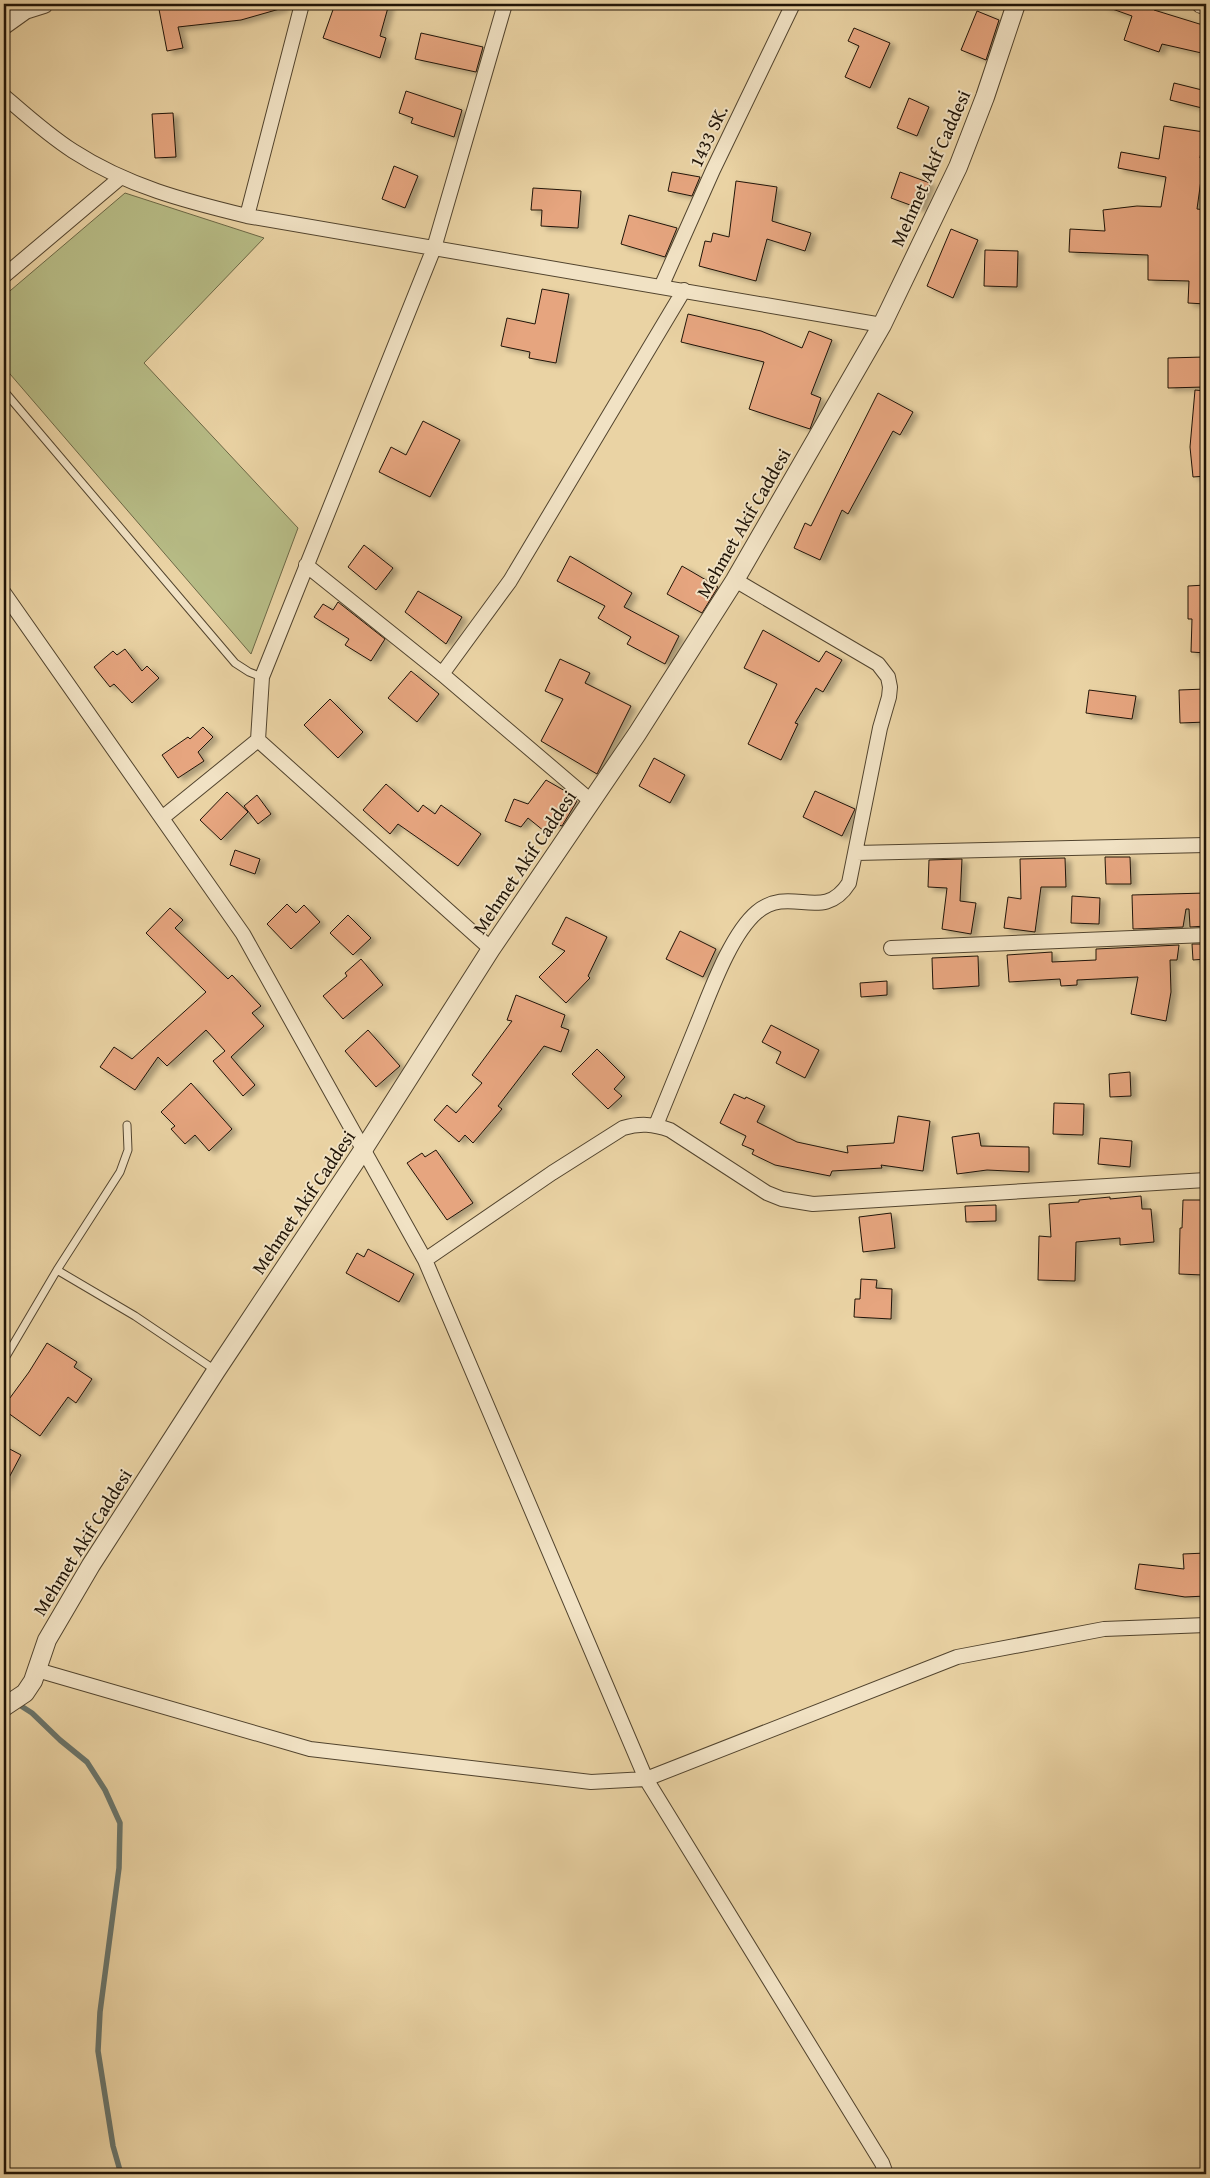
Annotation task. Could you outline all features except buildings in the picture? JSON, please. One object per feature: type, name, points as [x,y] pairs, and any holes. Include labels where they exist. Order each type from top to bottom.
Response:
[{"type":"street","points":[[4,25],[26,10],[44,4]]},
{"type":"street","points":[[247,216],[302,4]]},
{"type":"street","points":[[162,818],[258,740],[262,678],[434,248],[505,4]]},
{"type":"street","name":"1433 SK.","points":[[661,287],[713,170],[793,4]]},
{"type":"street","name":"Mehmet Akif Caddesi","points":[[6,1706],[25,1692],[38,1670],[47,1640],[67,1606],[216,1371],[363,1150],[491,949],[695,645],[735,580],[882,325],[958,168],[985,97],[1016,4]]},
{"type":"street","points":[[1201,4],[1206,5]]},
{"type":"street","points":[[4,96],[71,150],[120,178],[182,201],[247,216],[882,325]]},
{"type":"street","points":[[4,276],[120,178]]},
{"type":"street","points":[[442,674],[510,581],[684,290]]},
{"type":"street","points":[[306,565],[442,674],[591,801]]},
{"type":"street","points":[[656,1125],[716,978],[747,922],[756,912],[776,901],[787,900],[819,904],[837,897],[850,882],[880,728],[889,697],[888,677],[884,669],[870,658],[735,580]]},
{"type":"street","points":[[4,593],[243,934],[425,1260],[646,1778],[882,2163],[886,2174]]},
{"type":"street","points":[[258,740],[491,949]]},
{"type":"street","points":[[856,853],[1206,845]]},
{"type":"street","points":[[890,948],[1206,935]]},
{"type":"street","points":[[425,1260],[552,1173],[622,1128],[644,1124],[656,1125],[670,1130],[767,1193],[782,1199],[813,1204],[1206,1180]]},
{"type":"street","points":[[38,1670],[310,1749],[591,1782],[646,1778],[957,1657],[1104,1629],[1206,1625]]},
{"type":"lane","points":[[4,391],[235,663],[262,678]]},
{"type":"lane","points":[[4,1360],[125,1161],[129,1137],[127,1125]]},
{"type":"lane","points":[[57,1270],[135,1316],[216,1371]]},
{"type":"green space","points":[[125,193],[264,238],[144,363],[298,528],[251,654],[4,367],[4,296]]},
{"type":"waterway","points":[[4,1695],[32,1713],[60,1740],[87,1762],[105,1790],[120,1823],[119,1868],[100,2012],[98,2051],[113,2146],[121,2174]]}]
